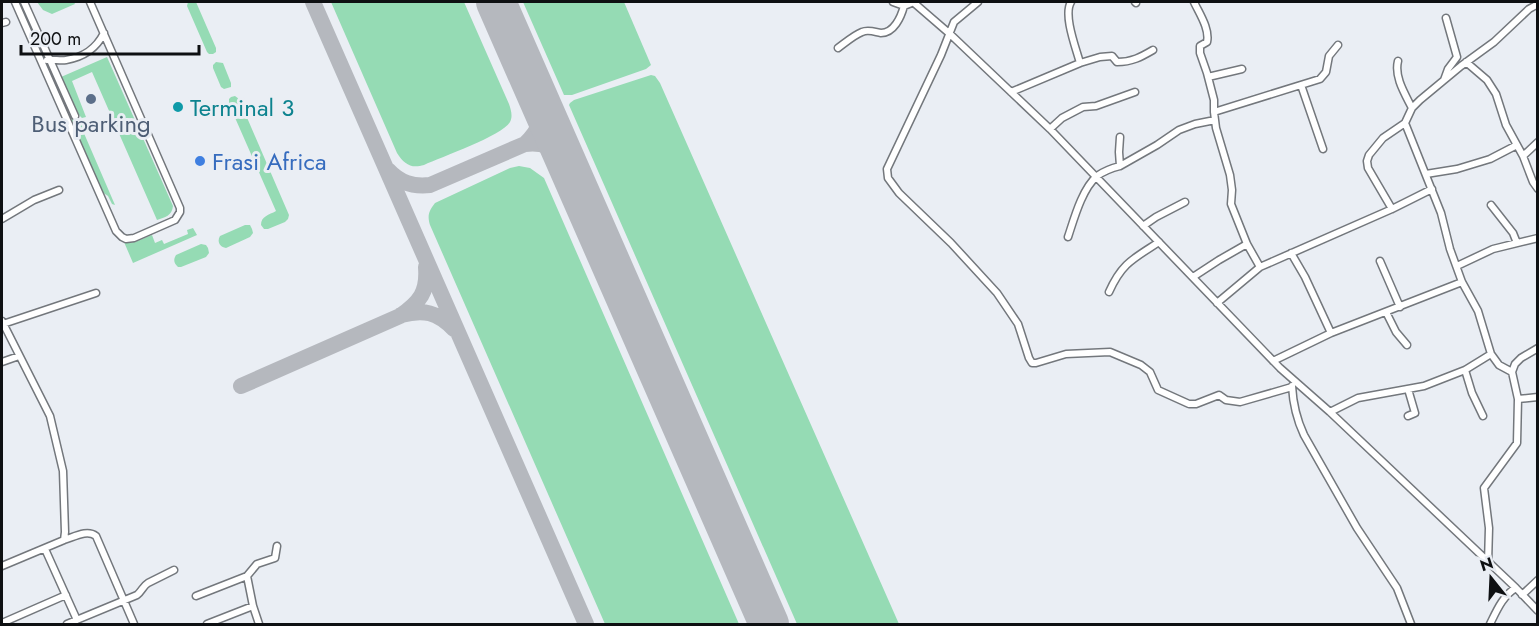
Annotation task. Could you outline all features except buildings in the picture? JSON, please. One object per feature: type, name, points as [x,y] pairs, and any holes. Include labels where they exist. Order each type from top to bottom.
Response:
[{"type":"street","points":[[15,2],[118,234],[130,239],[172,222],[180,212],[179,204],[90,2]]},
{"type":"street","points":[[24,2],[75,116]]},
{"type":"street","points":[[894,2],[904,6],[914,2],[950,34],[1050,129],[1291,379],[1329,412],[1538,611]]},
{"type":"street","points":[[978,2],[954,22],[941,55],[887,169],[888,178],[899,193],[951,243],[997,293],[1017,324],[1032,363],[1066,354],[1110,352],[1141,364],[1150,372],[1158,390],[1189,404],[1196,404],[1219,395],[1226,400],[1240,402],[1292,387]]},
{"type":"street","points":[[1071,2],[1068,11],[1080,63]]},
{"type":"street","points":[[1194,2],[1208,36],[1207,42],[1199,49],[1214,100],[1215,120],[1230,175],[1232,204],[1247,244],[1260,267]]},
{"type":"street","points":[[1392,209],[1368,168],[1369,155],[1383,138],[1405,123],[1412,108],[1466,62],[1494,42],[1529,9],[1538,4]]},
{"type":"street","points":[[838,48],[861,32],[889,31],[899,20],[904,6]]},
{"type":"street","points":[[1444,80],[1448,69],[1457,57],[1446,18]]},
{"type":"street","points":[[42,63],[50,59],[65,60],[83,55],[94,49],[104,33]]},
{"type":"street","points":[[1214,112],[1320,79],[1326,72],[1329,57],[1338,45]]},
{"type":"street","points":[[1011,92],[1100,57],[1112,56],[1117,62],[1129,61],[1140,58],[1153,50]]},
{"type":"street","points":[[1398,61],[1396,67],[1399,81],[1412,108]]},
{"type":"street","points":[[1466,62],[1487,80],[1496,94],[1506,125],[1524,156],[1533,182],[1538,189]]},
{"type":"street","points":[[1208,77],[1242,69]]},
{"type":"street","points":[[1301,85],[1323,149]]},
{"type":"street","points":[[1050,129],[1062,118],[1083,107],[1096,106],[1135,92]]},
{"type":"street","points":[[1068,237],[1083,196],[1096,177],[1120,166],[1179,130],[1215,120]]},
{"type":"street","points":[[1405,123],[1441,213],[1450,249],[1462,282],[1478,311],[1491,354],[1499,365],[1512,372]]},
{"type":"street","points":[[1120,137],[1120,166]]},
{"type":"street","points":[[1524,156],[1538,142]]},
{"type":"street","points":[[1426,174],[1456,169],[1490,159],[1516,145]]},
{"type":"street","points":[[1217,303],[1260,267],[1432,189]]},
{"type":"street","points":[[2,219],[33,200],[59,190]]},
{"type":"street","points":[[1143,226],[1185,202]]},
{"type":"street","points":[[1491,205],[1514,233],[1517,243]]},
{"type":"street","points":[[1457,267],[1493,249],[1538,237]]},
{"type":"street","points":[[1109,292],[1116,276],[1131,260],[1159,242]]},
{"type":"street","points":[[1193,277],[1247,244]]},
{"type":"street","points":[[1291,253],[1305,276],[1331,333]]},
{"type":"street","points":[[1380,261],[1400,307]]},
{"type":"street","points":[[1273,361],[1331,333],[1462,282]]},
{"type":"street","points":[[64,540],[63,471],[50,416],[2,322],[96,293]]},
{"type":"street","points":[[1386,312],[1396,333],[1407,345]]},
{"type":"street","points":[[1488,563],[1489,528],[1484,488],[1517,443],[1518,399],[1512,372],[1515,364],[1538,348]]},
{"type":"street","points":[[1329,412],[1358,399],[1424,386],[1465,370],[1491,354]]},
{"type":"street","points":[[2,362],[19,356]]},
{"type":"street","points":[[1465,370],[1472,393],[1483,416]]},
{"type":"street","points":[[1291,379],[1296,419],[1357,528],[1396,588],[1411,624]]},
{"type":"street","points":[[1408,389],[1415,413],[1408,416]]},
{"type":"street","points":[[1518,399],[1538,397]]},
{"type":"street","points":[[2,566],[64,540],[92,533],[96,536],[134,624]]},
{"type":"street","points":[[196,596],[247,576],[257,564],[275,558],[277,546]]},
{"type":"street","points":[[45,549],[76,620]]},
{"type":"street","points":[[67,624],[137,595],[148,583],[174,570]]},
{"type":"street","points":[[247,576],[259,624]]},
{"type":"street","points":[[1522,595],[1538,580]]},
{"type":"street","points":[[1490,624],[1503,599],[1516,588]]},
{"type":"street","points":[[2,623],[17,621],[66,595]]},
{"type":"street","points":[[207,624],[253,606]]},
{"type":"green space","points":[[37,2],[74,2],[75,4],[52,14],[43,10]]},
{"type":"green space","points":[[188,2],[196,2],[216,48],[213,54],[207,52],[187,6]]},
{"type":"green space","points":[[331,2],[464,2],[509,104],[512,115],[510,122],[505,128],[484,140],[424,165],[412,166],[405,163],[397,153]]},
{"type":"green space","points":[[523,2],[624,2],[651,65],[646,69],[572,95],[564,95]]},
{"type":"green space","points":[[107,57],[173,206],[170,214],[157,220],[92,72],[72,81],[86,117],[82,118],[61,77]]},
{"type":"green space","points":[[216,62],[223,63],[231,87],[224,89],[221,87],[213,68]]},
{"type":"green space","points":[[651,75],[655,76],[660,83],[899,624],[797,624],[569,105],[574,100]]},
{"type":"green space","points":[[235,96],[239,99],[289,215],[285,222],[268,229],[264,229],[261,225],[262,220],[276,211],[229,104],[229,99]]},
{"type":"green space","points":[[70,116],[77,122],[85,124],[83,131],[115,205],[102,192]]},
{"type":"green space","points":[[519,166],[530,168],[544,178],[739,624],[605,624],[429,222],[429,213],[435,203]]},
{"type":"green space","points":[[250,225],[252,229],[253,233],[250,237],[226,248],[220,245],[220,236]]},
{"type":"green space","points":[[193,228],[197,235],[133,263],[124,242],[134,242],[152,235],[155,243],[162,240],[164,244],[188,234],[187,230]]},
{"type":"green space","points":[[201,244],[208,248],[209,253],[206,257],[178,267],[174,261],[176,255]]},
{"type":"taxiway","points":[[313,2],[586,624]]},
{"type":"taxiway","points":[[525,144],[539,123],[538,99]]},
{"type":"taxiway","points":[[388,170],[402,181],[412,185],[430,185],[525,144],[547,146],[564,159]]},
{"type":"taxiway","points":[[241,386],[400,316],[421,296],[426,283],[426,267]]},
{"type":"taxiway","points":[[401,315],[417,312],[430,313],[454,329]]},
{"type":"runway","points":[[496,2],[769,624]]},
{"type":"place","name":"Bus parking","points":[[91,99]]},
{"type":"place","name":"Terminal 3","points":[[178,107]]},
{"type":"place","name":"Frasi Africa","points":[[200,161]]}]
